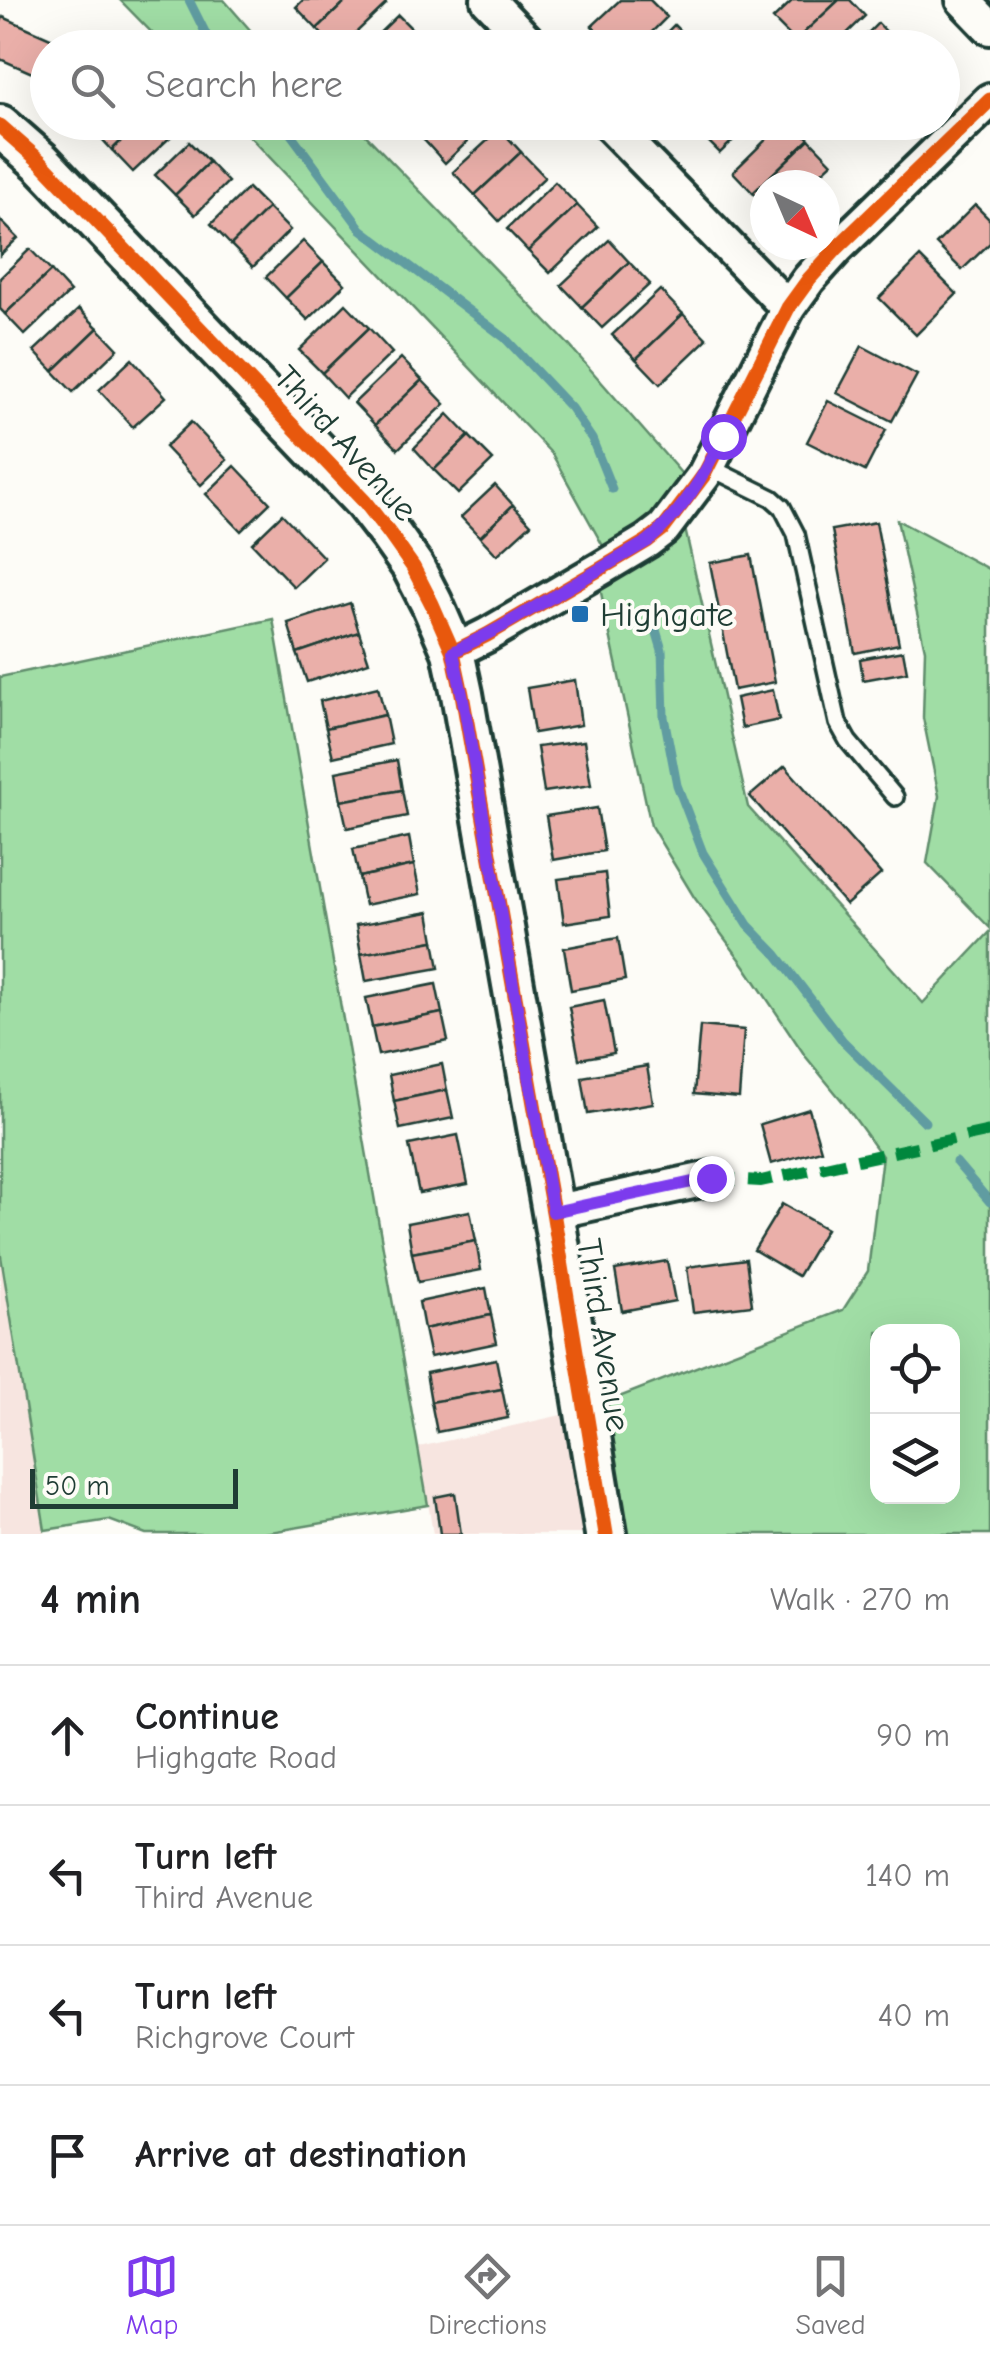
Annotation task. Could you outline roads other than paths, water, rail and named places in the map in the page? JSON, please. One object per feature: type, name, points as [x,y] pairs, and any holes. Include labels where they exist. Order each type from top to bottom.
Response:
[{"type":"street","points":[[488,0],[517,30]]},
{"type":"street","points":[[963,0],[990,28]]},
{"type":"street","points":[[960,129],[990,100]]},
{"type":"street","name":"Third Avenue","points":[[0,126],[42,162],[364,502],[412,567],[453,652],[606,1534]]},
{"type":"street","points":[[625,140],[788,308]]},
{"type":"street","points":[[453,652],[648,541],[674,516],[709,466],[788,308],[809,279],[949,140]]},
{"type":"street","points":[[553,1212],[711,1178]]},
{"type":"lane","points":[[709,466],[772,498],[782,508],[796,534],[838,723],[848,741],[895,796]]},
{"type":"waterway","points":[[189,0],[204,30]]},
{"type":"waterway","points":[[295,140],[361,229],[505,338],[571,408],[592,439],[612,489]]},
{"type":"waterway","points":[[651,613],[662,650],[664,717],[677,785],[703,853],[748,925],[777,955],[843,1041],[925,1122]]},
{"type":"waterway","points":[[956,1162],[990,1202]]},
{"type":"place","name":"Highgate","points":[[580,614]]}]
